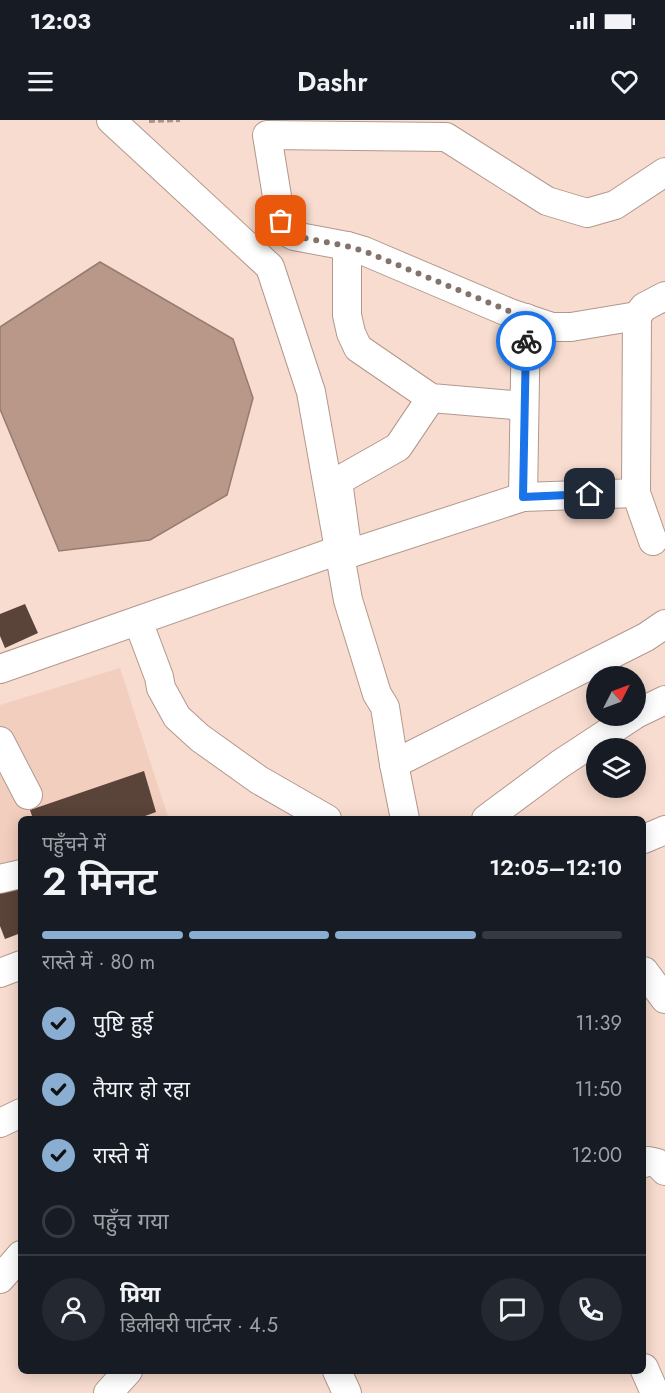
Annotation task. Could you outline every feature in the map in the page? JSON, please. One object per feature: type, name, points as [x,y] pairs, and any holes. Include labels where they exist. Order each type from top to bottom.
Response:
[{"type":"street","points":[[111,120],[270,267],[311,392],[348,600],[377,694],[385,707],[404,816]]},
{"type":"street","points":[[637,316],[561,328],[526,318],[346,246],[294,236],[285,229],[281,221],[267,135],[446,137],[547,201],[587,213],[615,205],[665,172]]},
{"type":"street","points":[[346,246],[347,315],[354,342],[358,348],[431,398],[524,406]]},
{"type":"street","points":[[653,542],[636,493],[637,316],[644,307],[665,296]]},
{"type":"street","points":[[523,497],[526,318]]},
{"type":"street","points":[[431,398],[398,447],[338,481],[348,554],[523,497],[636,493]]},
{"type":"street","points":[[0,669],[339,550]]},
{"type":"street","points":[[138,621],[159,676],[161,688],[177,717],[200,738],[259,780],[322,816]]},
{"type":"street","points":[[394,764],[646,637],[665,624]]},
{"type":"street","points":[[646,710],[665,700]]},
{"type":"street","points":[[490,816],[561,764],[618,726]]},
{"type":"street","points":[[0,741],[28,795]]},
{"type":"street","points":[[646,838],[665,830]]},
{"type":"street","points":[[0,879],[18,875]]},
{"type":"street","points":[[646,974],[665,999]]},
{"type":"street","points":[[0,1123],[18,1114]]},
{"type":"street","points":[[646,1162],[652,1161],[665,1171]]},
{"type":"street","points":[[0,1280],[18,1259]]},
{"type":"street","points":[[646,1373],[655,1393]]},
{"type":"street","points":[[108,1393],[125,1374]]},
{"type":"street","points":[[339,1374],[347,1393]]},
{"type":"path","points":[[149,121],[180,120]]},
{"type":"shaded area","points":[[100,262],[233,339],[253,398],[227,495],[150,540],[59,551],[0,409],[0,327]]},
{"type":"shaded area","points":[[120,668],[168,816],[18,816],[18,871],[0,877],[0,705]]},
{"type":"building","points":[[25,604],[38,633],[5,648],[0,636],[0,614]]},
{"type":"building","points":[[144,771],[156,812],[145,816],[32,816],[30,810]]},
{"type":"building","points":[[0,884],[18,886],[18,934],[5,939],[0,926]]},
{"type":"way so far","points":[[281,221],[287,232],[294,236],[364,251],[526,318],[526,341]]},
{"type":"route","points":[[526,341],[523,497],[590,494]]}]
